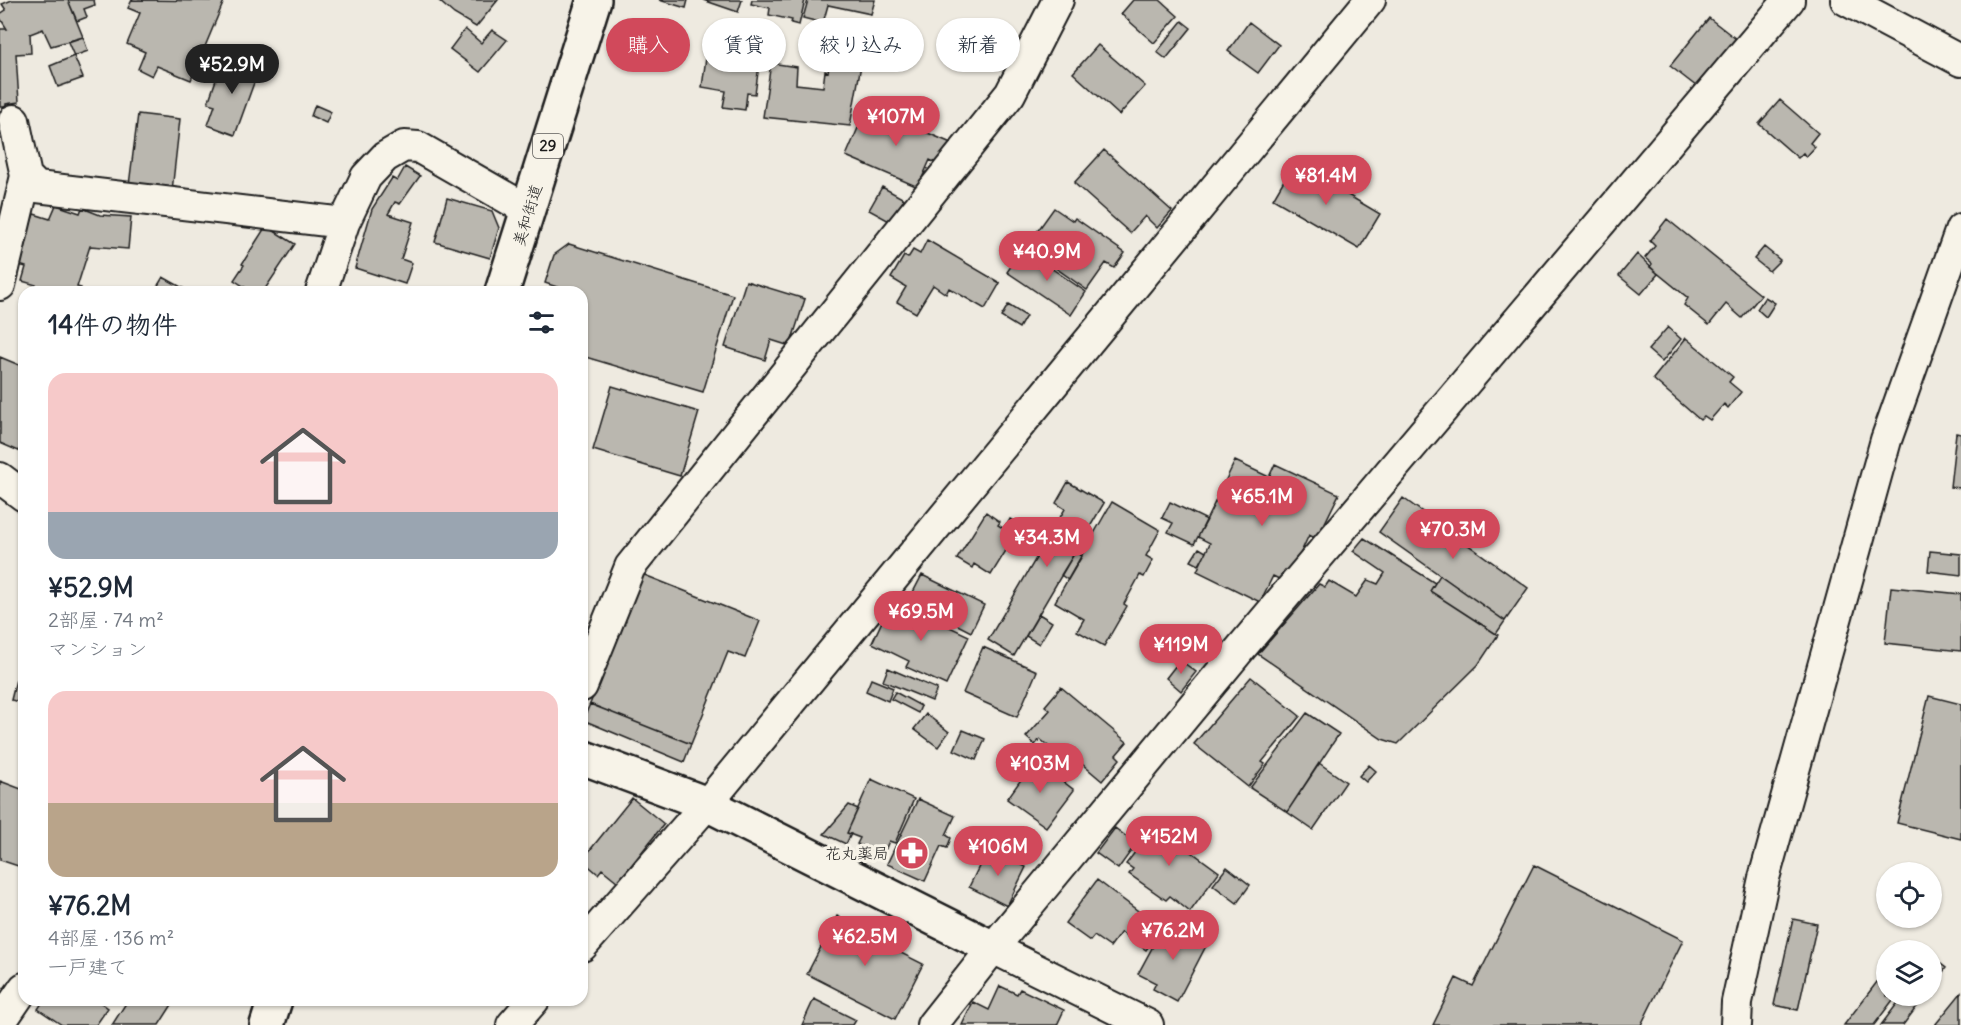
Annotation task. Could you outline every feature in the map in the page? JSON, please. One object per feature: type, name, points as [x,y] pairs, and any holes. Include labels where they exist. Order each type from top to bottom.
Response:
[{"type":"street","name":"美和街道","points":[[504,286],[594,0]]},
{"type":"street","points":[[588,671],[630,567],[1010,94],[1058,0]]},
{"type":"street","points":[[588,939],[706,804],[1370,0]]},
{"type":"street","points":[[932,1025],[1241,648],[1789,0]]},
{"type":"street","points":[[1846,0],[1961,61]]},
{"type":"street","points":[[0,285],[26,176],[14,120]]},
{"type":"street","points":[[323,286],[344,224],[366,177],[385,157],[404,146],[418,147],[528,210]]},
{"type":"street","points":[[26,176],[37,187],[344,224]]},
{"type":"street","points":[[1736,1025],[1737,1002],[1764,878],[1886,440],[1961,229]]},
{"type":"street","points":[[0,478],[18,492]]},
{"type":"street","points":[[588,759],[706,804],[1148,1025]]},
{"type":"street","points":[[0,1023],[18,997]]},
{"type":"street","points":[[267,1025],[273,1006]]},
{"type":"street","points":[[512,1025],[529,1006]]},
{"type":"building","points":[[12,0],[68,0],[83,37],[51,46],[43,29],[30,34],[31,53],[16,54],[19,102],[0,107],[0,29],[7,29],[0,14],[6,10],[2,4]]},
{"type":"building","points":[[68,0],[94,0],[95,5],[84,9],[87,17],[77,21]]},
{"type":"building","points":[[132,0],[224,1],[191,80],[157,66],[152,76],[138,69],[145,52],[127,44],[140,13],[128,8]]},
{"type":"building","points":[[438,0],[498,0],[476,27],[454,14]]},
{"type":"building","points":[[659,0],[688,0],[686,8]]},
{"type":"building","points":[[703,0],[742,0],[738,12]]},
{"type":"building","points":[[752,0],[805,0],[801,18],[798,18],[798,25],[791,23],[792,20],[769,15],[770,8],[751,4]]},
{"type":"building","points":[[808,0],[875,0],[871,14],[828,5],[824,18],[803,18]]},
{"type":"building","points":[[1133,0],[1160,0],[1178,16],[1154,43],[1121,14]]},
{"type":"building","points":[[1709,18],[1740,42],[1701,90],[1670,66]]},
{"type":"building","points":[[1182,21],[1191,28],[1166,59],[1157,52]]},
{"type":"building","points":[[1249,22],[1279,45],[1258,73],[1228,51]]},
{"type":"building","points":[[465,29],[481,43],[492,30],[507,40],[480,72],[450,49]]},
{"type":"building","points":[[83,37],[88,51],[74,56],[68,42]]},
{"type":"building","points":[[1098,45],[1145,86],[1119,115],[1073,73]]},
{"type":"building","points":[[74,56],[83,78],[58,87],[50,66]]},
{"type":"building","points":[[228,58],[259,69],[235,135],[208,125],[215,105],[208,103],[218,74],[221,76]]},
{"type":"building","points":[[786,65],[797,67],[796,84],[823,87],[825,72],[860,72],[850,126],[763,117],[770,72],[786,72]]},
{"type":"building","points":[[704,72],[758,72],[755,94],[747,93],[745,110],[723,107],[726,91],[702,87]]},
{"type":"building","points":[[1780,100],[1818,133],[1810,143],[1815,147],[1806,157],[1803,153],[1798,158],[1759,124]]},
{"type":"building","points":[[315,105],[331,112],[326,123],[311,116]]},
{"type":"building","points":[[867,107],[951,143],[942,166],[930,160],[918,187],[846,156]]},
{"type":"building","points":[[138,114],[180,119],[172,191],[129,185]]},
{"type":"building","points":[[1104,150],[1172,211],[1157,228],[1145,216],[1130,233],[1074,183]]},
{"type":"building","points":[[1294,163],[1380,214],[1359,249],[1273,199]]},
{"type":"building","points":[[405,167],[420,176],[400,204],[395,202],[388,214],[413,222],[401,259],[412,263],[405,284],[355,268],[372,209],[392,178],[397,181]]},
{"type":"building","points":[[882,187],[904,199],[891,222],[869,210]]},
{"type":"building","points":[[447,198],[492,211],[499,228],[490,258],[435,242]]},
{"type":"building","points":[[56,205],[80,213],[82,208],[100,215],[131,217],[128,249],[90,246],[77,286],[36,286],[22,281],[26,267],[16,264],[34,214],[50,219]]},
{"type":"building","points":[[1054,208],[1073,221],[1075,218],[1125,253],[1114,268],[1106,263],[1087,290],[1026,247]]},
{"type":"building","points":[[1667,219],[1761,295],[1742,318],[1726,304],[1709,325],[1684,305],[1688,298],[1650,267],[1652,264],[1645,258],[1655,246],[1650,241]]},
{"type":"building","points":[[266,226],[295,244],[267,286],[243,286],[234,280],[244,265],[242,264]]},
{"type":"building","points":[[927,240],[1000,283],[985,309],[949,288],[946,294],[933,285],[916,313],[897,302],[906,287],[891,278],[904,256],[908,258],[913,250],[920,254]]},
{"type":"building","points":[[569,244],[733,295],[703,392],[588,358],[588,286],[554,286],[545,283],[554,255]]},
{"type":"building","points":[[1764,247],[1780,260],[1769,271],[1754,259]]},
{"type":"building","points":[[1023,249],[1086,292],[1071,315],[1007,272]]},
{"type":"building","points":[[1637,254],[1658,274],[1641,294],[1619,276]]},
{"type":"building","points":[[163,277],[179,286],[158,286]]},
{"type":"building","points":[[746,281],[805,299],[790,346],[771,340],[765,360],[725,347]]},
{"type":"building","points":[[1765,297],[1775,303],[1766,317],[1757,309]]},
{"type":"building","points":[[1008,305],[1026,316],[1019,328],[1001,317]]},
{"type":"building","points":[[1668,327],[1681,339],[1662,362],[1648,350]]},
{"type":"building","points":[[1686,338],[1733,377],[1729,382],[1741,392],[1728,408],[1724,404],[1710,420],[1704,416],[1700,420],[1653,379]]},
{"type":"building","points":[[0,357],[18,364],[18,451],[0,443]]},
{"type":"building","points":[[612,386],[699,412],[680,476],[593,450]]},
{"type":"building","points":[[1956,433],[1961,434],[1961,488],[1950,487]]},
{"type":"building","points":[[1235,461],[1269,477],[1275,464],[1339,494],[1317,539],[1309,535],[1296,563],[1281,580],[1273,576],[1260,602],[1197,571],[1210,543],[1198,537]]},
{"type":"building","points":[[1068,482],[1104,503],[1014,656],[988,640],[1065,509],[1056,503]]},
{"type":"building","points":[[1403,498],[1528,588],[1505,621],[1379,532]]},
{"type":"building","points":[[1112,502],[1160,530],[1146,556],[1153,560],[1144,577],[1140,575],[1124,604],[1127,606],[1104,646],[1077,631],[1084,619],[1055,602]]},
{"type":"building","points":[[1170,502],[1207,520],[1194,544],[1168,532],[1173,523],[1162,518]]},
{"type":"building","points":[[986,512],[1000,522],[998,525],[1015,536],[991,575],[974,564],[972,568],[957,559]]},
{"type":"building","points":[[1010,519],[1022,526],[1017,533],[1006,527]]},
{"type":"building","points":[[1364,538],[1435,583],[1430,591],[1498,635],[1478,665],[1398,744],[1382,739],[1258,654],[1319,584],[1325,587],[1329,581],[1356,597],[1368,580],[1378,584],[1385,573],[1353,551]]},
{"type":"building","points":[[1199,548],[1206,552],[1199,565],[1191,561]]},
{"type":"building","points":[[1930,551],[1961,554],[1961,575],[1928,571]]},
{"type":"building","points":[[1075,552],[1082,556],[1068,580],[1061,575]]},
{"type":"building","points":[[642,574],[760,621],[745,658],[728,652],[691,744],[590,704]]},
{"type":"building","points":[[922,575],[984,605],[971,632],[909,600]]},
{"type":"building","points":[[1440,575],[1505,621],[1496,634],[1430,591]]},
{"type":"building","points":[[1891,587],[1961,594],[1961,651],[1885,643]]},
{"type":"building","points":[[892,600],[969,636],[946,685],[906,667],[909,661],[872,643]]},
{"type":"building","points":[[1039,614],[1052,622],[1039,644],[1026,636]]},
{"type":"building","points":[[983,647],[1037,671],[1017,717],[963,693]]},
{"type":"building","points":[[1180,660],[1196,672],[1181,691],[1166,678]]},
{"type":"building","points":[[888,668],[937,689],[932,701],[883,681]]},
{"type":"building","points":[[1251,677],[1300,716],[1262,762],[1265,764],[1248,787],[1194,744]]},
{"type":"building","points":[[871,679],[893,688],[888,701],[866,691]]},
{"type":"building","points":[[16,680],[18,680],[18,702],[11,700]]},
{"type":"building","points":[[1061,687],[1127,742],[1116,755],[1120,759],[1102,781],[1069,753],[1063,759],[1040,739],[1035,745],[1026,737],[1050,710],[1045,706]]},
{"type":"building","points":[[895,692],[921,706],[918,713],[891,699]]},
{"type":"building","points":[[1929,696],[1961,704],[1961,839],[1897,823]]},
{"type":"building","points":[[590,704],[691,744],[684,762],[588,722]]},
{"type":"building","points":[[1307,713],[1339,734],[1287,812],[1250,788]]},
{"type":"building","points":[[926,714],[949,732],[938,747],[914,729]]},
{"type":"building","points":[[963,730],[985,739],[976,760],[954,750]]},
{"type":"building","points":[[1035,760],[1074,790],[1046,827],[1007,799]]},
{"type":"building","points":[[1319,763],[1346,782],[1313,830],[1287,812]]},
{"type":"building","points":[[1369,765],[1376,771],[1366,782],[1359,776]]},
{"type":"building","points":[[871,779],[914,799],[895,843],[889,841],[883,855],[857,844],[860,838],[847,833]]},
{"type":"building","points":[[0,781],[18,788],[18,866],[0,860]]},
{"type":"building","points":[[632,798],[664,824],[618,882],[602,869],[598,874],[588,865],[588,853]]},
{"type":"building","points":[[918,799],[955,816],[946,835],[951,838],[947,848],[941,846],[925,881],[887,864]]},
{"type":"building","points":[[849,805],[858,809],[847,833],[851,834],[846,844],[824,834]]},
{"type":"building","points":[[1144,817],[1219,872],[1190,912],[1170,896],[1166,900],[1129,874],[1133,869],[1126,864],[1142,843],[1130,835]]},
{"type":"building","points":[[1115,828],[1136,844],[1118,869],[1096,853]]},
{"type":"building","points":[[988,848],[1026,867],[1007,906],[969,887]]},
{"type":"building","points":[[1534,865],[1683,940],[1641,1025],[1433,1025],[1456,978],[1473,986]]},
{"type":"building","points":[[1227,867],[1250,885],[1237,903],[1213,885]]},
{"type":"building","points":[[1097,880],[1162,929],[1146,950],[1121,932],[1110,947],[1094,936],[1090,941],[1065,923]]},
{"type":"building","points":[[837,916],[869,932],[873,923],[887,930],[881,943],[923,964],[895,1019],[807,974]]},
{"type":"building","points":[[1793,919],[1817,924],[1798,1010],[1774,1005]]},
{"type":"building","points":[[1170,922],[1208,942],[1177,1002],[1153,989],[1156,983],[1138,974],[1158,937],[1161,938]]},
{"type":"building","points":[[1876,983],[1876,1006],[1888,1006],[1874,1025],[1844,1025]]},
{"type":"building","points":[[1000,986],[1017,994],[1020,989],[1064,1010],[1057,1025],[962,1025],[973,1002],[989,1010]]},
{"type":"building","points":[[1961,993],[1961,1025],[1935,1025]]},
{"type":"building","points":[[814,999],[856,1020],[853,1025],[802,1025]]},
{"type":"building","points":[[40,1006],[105,1006],[108,1008],[96,1025],[62,1025],[38,1009]]},
{"type":"building","points":[[124,1006],[171,1006],[159,1025],[112,1025]]},
{"type":"building","points":[[1895,1006],[1917,1006],[1903,1025],[1881,1025]]},
{"type":"place","name":"花丸薬局","points":[[912,853]]}]
